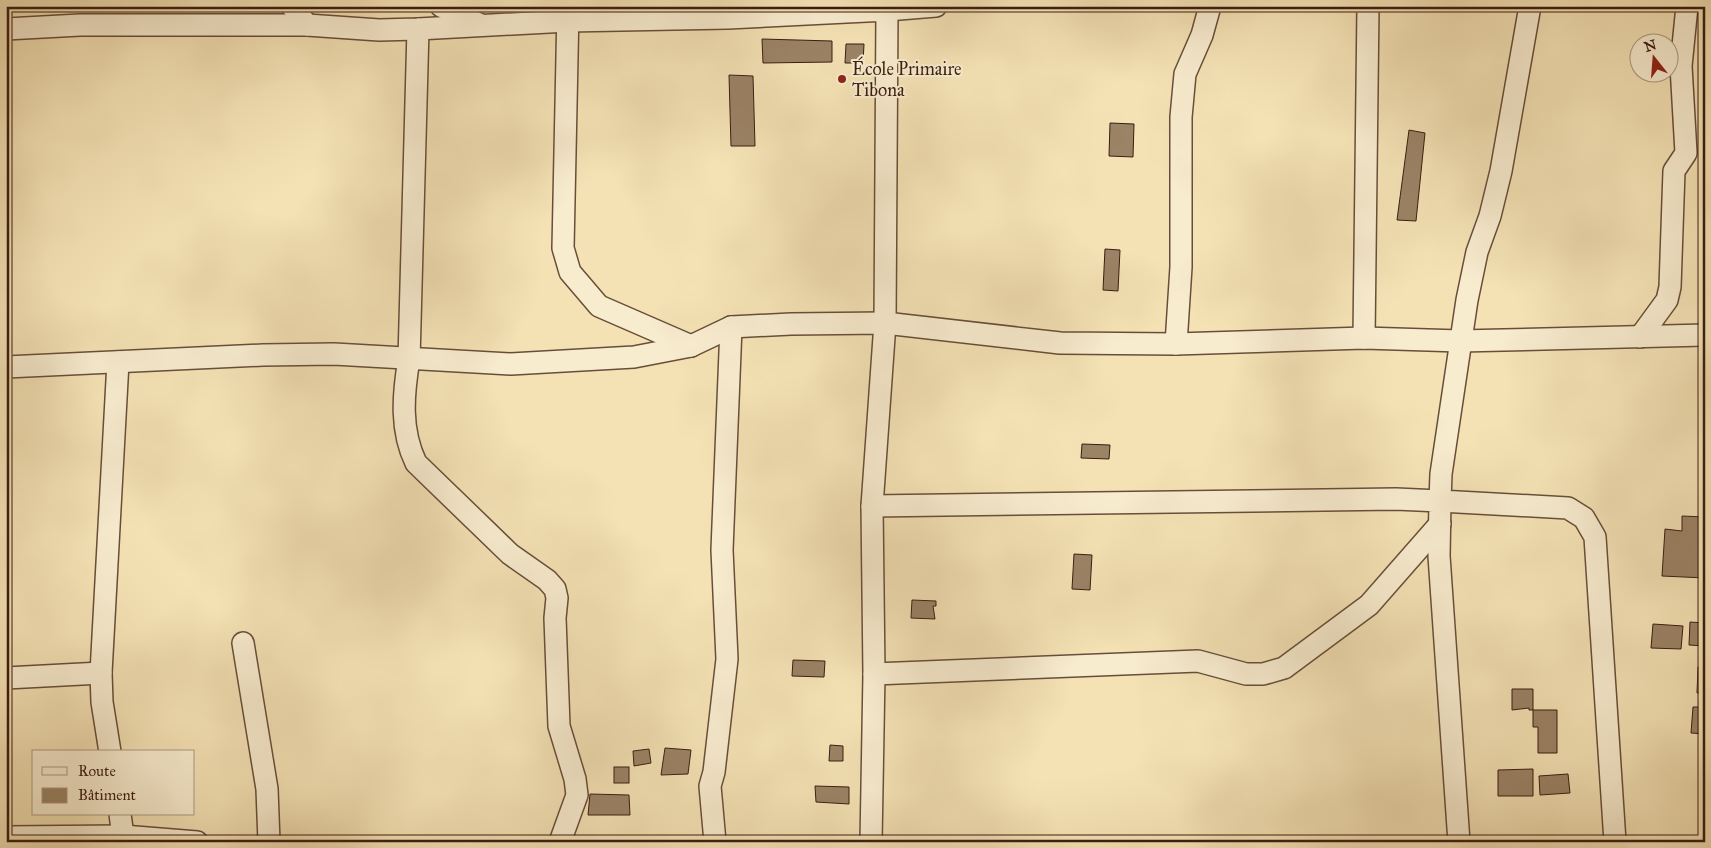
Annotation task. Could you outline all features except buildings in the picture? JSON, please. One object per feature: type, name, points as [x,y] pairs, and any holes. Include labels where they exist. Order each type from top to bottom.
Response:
[{"type":"street","points":[[292,6],[307,25]]},
{"type":"street","points":[[441,6],[483,26]]},
{"type":"street","points":[[6,30],[80,25],[307,25],[379,30],[418,30],[483,26],[568,14],[936,6]]},
{"type":"street","points":[[1176,344],[1180,267],[1181,117],[1184,82],[1185,74],[1202,35],[1210,6]]},
{"type":"street","points":[[1364,338],[1368,6]]},
{"type":"street","points":[[1459,842],[1439,556],[1441,474],[1460,341],[1477,252],[1490,216],[1501,171],[1530,6]]},
{"type":"street","points":[[1640,337],[1667,300],[1670,287],[1674,172],[1686,153],[1681,66],[1687,6]]},
{"type":"street","points":[[871,842],[874,674],[872,506],[884,323],[888,8]]},
{"type":"street","points":[[568,14],[563,248],[570,272],[599,306],[691,346]]},
{"type":"street","points":[[418,30],[409,359],[405,382],[404,413],[407,443],[416,463],[510,554],[547,580],[554,589],[557,598],[555,618],[559,726],[575,778],[577,795],[560,842]]},
{"type":"street","points":[[6,367],[334,354],[511,364],[634,357],[691,346],[731,327],[884,323],[1060,343],[1176,344],[1364,338],[1460,341],[1705,335]]},
{"type":"street","points":[[714,842],[710,786],[714,772],[727,659],[722,550],[731,327]]},
{"type":"street","points":[[110,750],[102,702],[101,673],[118,362]]},
{"type":"street","points":[[872,506],[1396,499],[1568,508],[1584,518],[1595,537],[1615,842]]},
{"type":"street","points":[[874,674],[1198,661],[1246,674],[1263,674],[1284,668],[1369,605],[1440,524]]},
{"type":"street","points":[[243,644],[267,789],[268,842]]},
{"type":"street","points":[[6,678],[101,673]]},
{"type":"street","points":[[120,816],[123,836]]},
{"type":"street","points":[[6,837],[123,836],[197,842]]},
{"type":"place","name":"École Primaire Tibona","points":[[842,79]]}]
